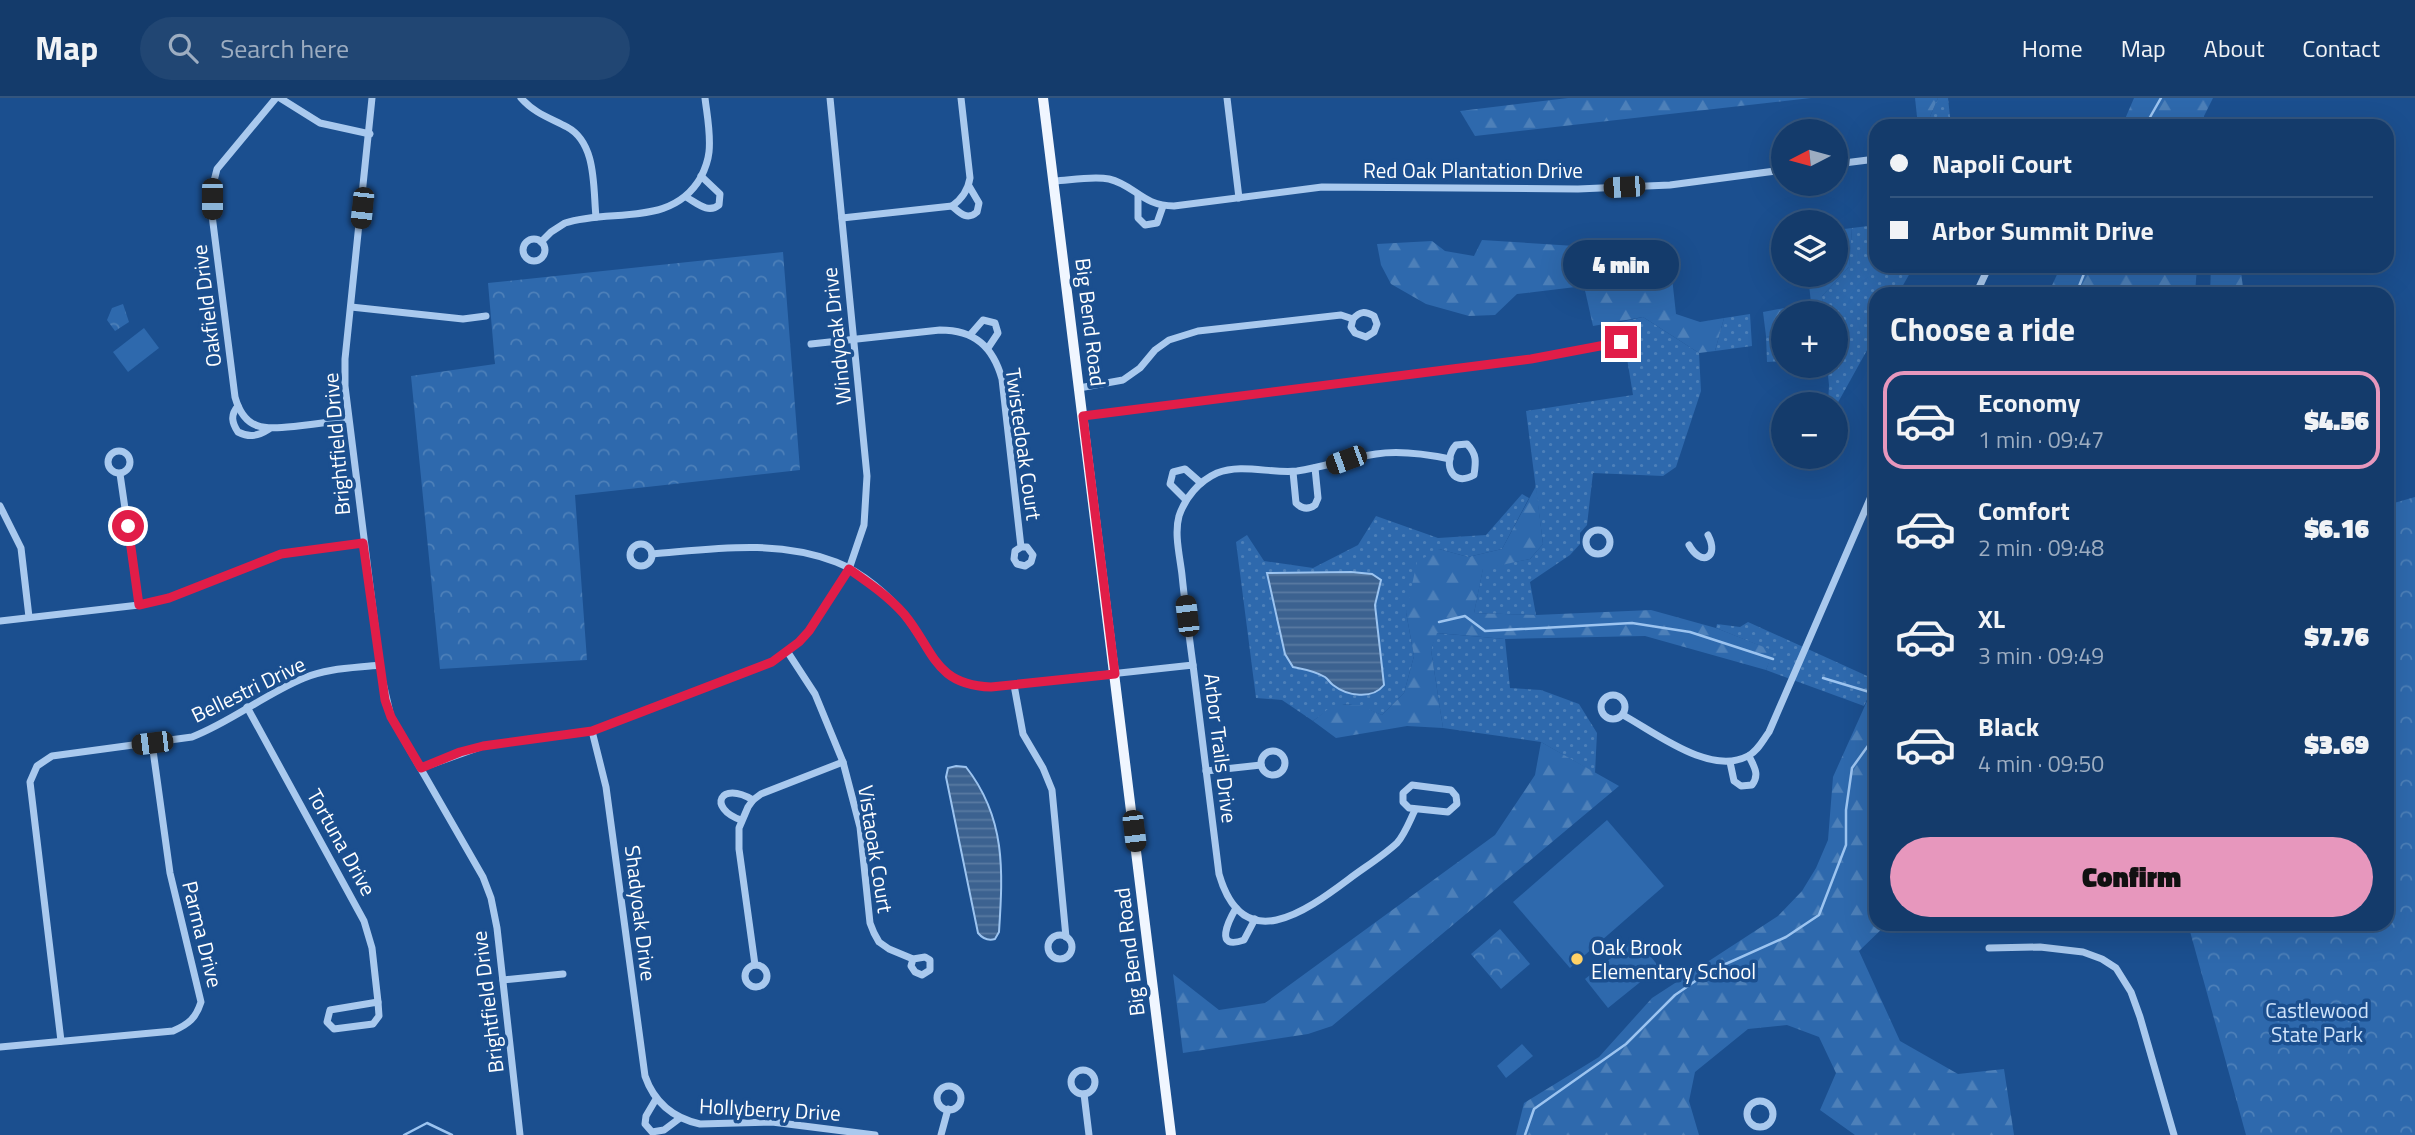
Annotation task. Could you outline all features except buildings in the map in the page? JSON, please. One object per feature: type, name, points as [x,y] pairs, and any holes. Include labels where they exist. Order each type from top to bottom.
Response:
[{"type":"main road","name":"Big Bend Road","points":[[1043,98],[1171,1135]]},
{"type":"street","points":[[278,98],[320,123],[370,134]]},
{"type":"street","name":"Oakfield Drive","points":[[278,98],[217,169],[212,189],[212,215],[237,406],[233,421],[238,432],[246,436],[258,435],[268,429],[348,419]]},
{"type":"street","name":"Brightfield Drive","points":[[372,98],[345,359],[348,419],[380,665],[385,700],[391,717],[482,877],[491,898],[497,928],[520,1135]]},
{"type":"street","points":[[521,98],[536,113],[570,129],[583,143],[592,170],[596,217]]},
{"type":"street","points":[[541,242],[565,223],[665,209],[686,197],[701,176],[709,152],[705,98]]},
{"type":"street","name":"Windyoak Drive","points":[[421,768],[483,746],[592,731],[772,662],[799,642],[818,619],[849,569],[864,525],[867,476],[830,98]]},
{"type":"street","points":[[842,218],[951,206],[958,202],[969,186],[970,171],[961,98]]},
{"type":"street","points":[[1227,98],[1239,198]]},
{"type":"street","points":[[1848,162],[1869,160]]},
{"type":"street","name":"Red Oak Plantation Drive","points":[[1054,181],[1107,179],[1146,201],[1163,206],[1322,187],[1578,189],[1644,186],[1771,171]]},
{"type":"street","points":[[686,197],[708,209],[719,205],[720,194],[701,176]]},
{"type":"street","points":[[951,206],[967,217],[977,212],[979,203],[969,186]]},
{"type":"street","points":[[1138,196],[1138,218],[1144,225],[1157,223],[1163,206]]},
{"type":"street","points":[[351,307],[463,319],[486,316]]},
{"type":"street","points":[[1079,388],[1123,380],[1140,368],[1155,350],[1177,336],[1198,331],[1341,315],[1353,318]]},
{"type":"street","name":"Twistedoak Court","points":[[970,335],[983,320],[995,323],[998,332],[988,348]]},
{"type":"street","name":"Twistedoak Court","points":[[811,344],[940,330],[970,335],[988,348],[1002,379],[1021,547]]},
{"type":"street","points":[[1083,416],[1531,359],[1621,342]]},
{"type":"street","points":[[237,406],[249,422],[268,429]]},
{"type":"street","points":[[1467,444],[1474,452],[1474,475],[1465,481],[1457,479],[1452,474],[1450,458],[1451,450],[1456,445],[1467,444]]},
{"type":"street","points":[[1193,665],[1178,542],[1178,518],[1186,500],[1200,483],[1219,473],[1239,469],[1293,472],[1396,452],[1450,458]]},
{"type":"street","points":[[1293,472],[1296,503],[1308,509],[1315,505],[1318,498],[1315,468]]},
{"type":"street","points":[[1186,500],[1170,484],[1173,472],[1176,469],[1185,469],[1200,483]]},
{"type":"street","points":[[120,474],[139,605]]},
{"type":"street","points":[[1623,715],[1703,760],[1730,762],[1749,756],[1769,732],[1869,501]]},
{"type":"street","points":[[0,506],[21,548],[29,617]]},
{"type":"street","points":[[1689,545],[1696,556],[1709,556],[1713,545],[1708,535]]},
{"type":"street","points":[[0,621],[139,605],[169,598],[281,554],[363,543]]},
{"type":"street","name":"Arbor Trails Drive","points":[[652,554],[775,547],[836,562],[883,592],[921,638],[928,653],[951,677],[974,687],[1193,665],[1219,874],[1228,899],[1236,908]]},
{"type":"street","name":"Vistaoak Court","points":[[787,651],[816,694],[843,762],[859,827],[870,923],[879,942],[913,959]]},
{"type":"street","name":"Bellestri Drive","points":[[61,1041],[30,782],[32,773],[40,762],[52,756],[152,743],[202,733],[305,677],[327,671],[380,665]]},
{"type":"street","points":[[1014,685],[1023,734],[1043,768],[1052,790],[1066,937]]},
{"type":"street","name":"Tortuna Drive","points":[[247,708],[358,907],[369,934],[378,1002]]},
{"type":"street","name":"Shadyoak Drive","points":[[592,731],[607,787],[645,1076],[656,1098],[665,1108]]},
{"type":"street","name":"Parma Drive","points":[[0,1047],[173,1031],[193,1019],[201,1002],[170,873],[152,743]]},
{"type":"street","points":[[1730,762],[1734,781],[1741,786],[1752,785],[1757,773],[1749,756]]},
{"type":"street","points":[[755,965],[739,849],[741,820],[752,800],[761,794],[843,762]]},
{"type":"street","points":[[1206,771],[1261,765]]},
{"type":"street","points":[[1412,785],[1444,787],[1456,796],[1455,808],[1448,813],[1415,810],[1406,806],[1403,798],[1405,789],[1412,785]]},
{"type":"street","points":[[741,820],[729,816],[722,808],[723,796],[731,791],[752,800]]},
{"type":"street","points":[[1255,919],[1244,940],[1238,942],[1226,936],[1225,928],[1236,908],[1255,919],[1279,920],[1292,917],[1313,906],[1398,842],[1415,810]]},
{"type":"street","points":[[1989,948],[2040,947],[2083,952],[2116,968],[2131,992],[2140,1017],[2174,1135]]},
{"type":"street","points":[[502,980],[563,974]]},
{"type":"street","points":[[378,1002],[379,1016],[373,1024],[334,1029],[327,1022],[330,1010],[378,1002]]},
{"type":"street","points":[[1084,1094],[1089,1135]]},
{"type":"street","points":[[656,1098],[645,1119],[645,1124],[652,1132],[664,1130],[680,1118]]},
{"type":"street","name":"Hollyberry Drive","points":[[665,1108],[680,1118],[700,1124],[772,1122],[876,1135]]},
{"type":"street","points":[[941,1135],[948,1110]]},
{"type":"green space","points":[[1568,98],[1811,98],[1475,136],[1460,111]]},
{"type":"green space","points":[[1915,98],[1938,98],[1929,119],[1917,119]]},
{"type":"green space","points":[[1938,98],[1948,98],[1950,119],[1929,119]]},
{"type":"green space","points":[[2134,98],[2213,98],[2204,119],[2125,119]]},
{"type":"green space","points":[[1869,226],[1869,273],[1910,273],[1902,287],[1869,287],[1869,347],[1844,392],[1829,392],[1828,378],[1848,378],[1848,301],[1822,301],[1822,296],[1830,287],[1848,287],[1852,228]]},
{"type":"green space","points":[[1848,228],[1852,228],[1848,268]]},
{"type":"green space","points":[[1482,240],[1669,250],[1676,314],[1700,322],[1724,318],[1715,351],[1699,353],[1643,317],[1593,326],[1584,286],[1517,294],[1495,315],[1469,316],[1426,304],[1391,284],[1381,265],[1377,244],[1432,241],[1445,251],[1474,256]]},
{"type":"green space","points":[[783,252],[800,470],[575,495],[587,660],[440,669],[411,376],[495,364],[488,283]]},
{"type":"green space","points":[[2058,273],[2196,273],[2196,287],[2051,287]]},
{"type":"green space","points":[[2211,273],[2241,273],[2243,287],[2210,287]]},
{"type":"green space","points":[[1809,287],[1830,287],[1822,296],[1822,301],[1811,301]]},
{"type":"green space","points":[[123,304],[129,322],[115,331],[107,320],[112,308]]},
{"type":"green space","points":[[1771,310],[1771,337],[1766,336],[1763,312]]},
{"type":"green space","points":[[1750,314],[1752,346],[1715,351],[1724,318]]},
{"type":"green space","points":[[1643,317],[1699,353],[1701,391],[1676,467],[1663,476],[1593,473],[1587,525],[1580,533],[1580,544],[1570,555],[1530,582],[1536,615],[1474,613],[1483,568],[1530,559],[1543,544],[1526,411],[1633,395],[1621,322]]},
{"type":"green space","points":[[144,328],[159,348],[128,372],[113,352]]},
{"type":"green space","points":[[1766,336],[1771,337],[1771,362],[1767,362]]},
{"type":"green space","points":[[1536,486],[1543,544],[1530,559],[1483,569],[1474,613],[1536,615],[1651,610],[1716,628],[1774,651],[1766,670],[1645,636],[1505,639],[1437,633],[1431,650],[1443,728],[1407,726],[1336,738],[1313,721],[1333,705],[1360,705],[1382,715],[1404,693],[1414,656],[1406,612],[1417,562],[1439,549],[1468,557],[1502,549]]},
{"type":"green space","points":[[1522,494],[1529,498],[1502,549],[1468,557],[1439,549],[1406,612],[1414,656],[1404,693],[1382,715],[1346,704],[1331,709],[1313,721],[1282,700],[1256,698],[1236,542],[1247,535],[1264,561],[1313,568],[1358,545],[1376,516],[1438,538],[1486,535]]},
{"type":"green space","name":"Castlewood State Park","points":[[2415,497],[2415,1135],[2246,1135],[2190,931],[2394,931],[2394,503]]},
{"type":"green space","points":[[1748,622],[1869,677],[1869,695],[1864,706],[1766,670],[1773,651],[1716,628],[1717,624],[1740,627]]},
{"type":"green space","points":[[1436,633],[1505,639],[1510,688],[1541,690],[1579,704],[1597,733],[1595,773],[1541,742],[1443,728],[1431,650]]},
{"type":"green space","points":[[1869,697],[1869,931],[1880,931],[1859,951],[1900,1041],[1958,1074],[2004,1069],[2014,1135],[1855,1135],[1820,1110],[1836,1073],[1819,1037],[1787,1025],[1748,1029],[1695,1072],[1689,1101],[1699,1135],[1516,1135],[1524,1103],[1599,1057],[1652,998],[1778,916],[1802,891],[1828,840],[1833,777]]},
{"type":"green space","points":[[1541,742],[1619,786],[1332,1026],[1308,1034],[1183,1053],[1173,974],[1219,1010],[1265,1003],[1495,835],[1535,775]]},
{"type":"green space","points":[[1607,820],[1664,886],[1570,968],[1513,902]]},
{"type":"green space","points":[[1500,929],[1530,964],[1501,989],[1471,954]]},
{"type":"green space","points":[[1636,938],[1659,967],[1608,1008],[1585,979]]},
{"type":"green space","points":[[1522,1044],[1533,1056],[1506,1078],[1497,1066]]},
{"type":"shaded area","points":[[1267,573],[1372,574],[1381,580],[1375,605],[1384,685],[1373,693],[1359,695],[1339,689],[1321,675],[1293,667],[1285,654]]},
{"type":"shaded area","points":[[966,767],[979,786],[995,826],[1001,866],[1001,888],[999,932],[992,940],[978,933],[946,777],[948,768]]},
{"type":"waterway","points":[[2149,119],[2161,98]]},
{"type":"waterway","points":[[2079,287],[2084,273]]},
{"type":"waterway","points":[[1439,622],[1465,616],[1485,631],[1632,623],[1690,632],[1773,659]]},
{"type":"waterway","points":[[1823,678],[1869,692]]},
{"type":"waterway","points":[[1525,1135],[1534,1109],[1626,1044],[1675,995],[1710,971],[1786,937],[1819,915],[1846,845],[1846,810],[1852,768],[1869,744]]},
{"type":"waterway","points":[[404,1135],[427,1123],[452,1135]]},
{"type":"place","name":"Oak Brook Elementary School","points":[[1577,959]]},
{"type":"route","points":[[128,526],[139,605],[169,598],[281,554],[363,543],[385,700],[400,735],[421,768],[483,746],[592,731],[772,662],[809,631],[849,569],[883,592],[905,615],[935,662],[960,682],[974,687],[991,687],[1115,674],[1083,416],[1531,359],[1621,342]]}]
